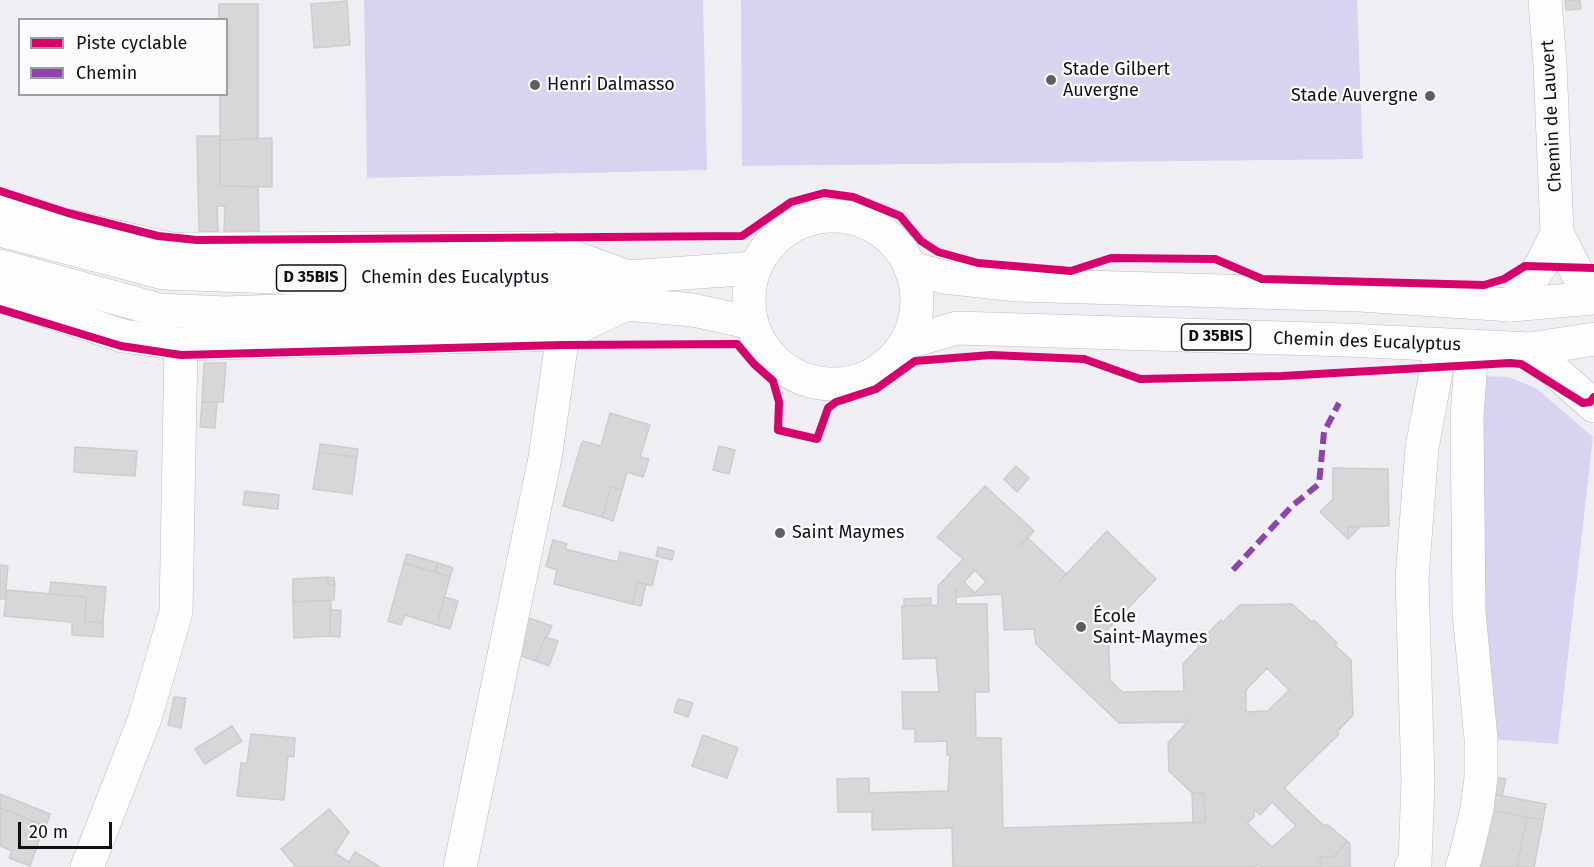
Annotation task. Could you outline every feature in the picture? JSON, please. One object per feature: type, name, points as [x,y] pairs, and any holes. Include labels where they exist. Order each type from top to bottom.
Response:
[{"type":"main road","name":"Chemin de Lauvert","points":[[1545,0],[1551,64],[1557,233],[1592,298]]},
{"type":"main road","name":"Chemin des Eucalyptus","points":[[0,210],[171,249],[549,248],[626,291],[693,310],[752,323]]},
{"type":"main road","points":[[818,217],[846,217],[873,226],[895,244],[910,268],[917,293],[915,319],[905,343],[887,365],[863,379],[836,385],[808,381],[783,369],[763,348],[752,323],[749,295],[755,268],[770,244],[792,227],[818,217]]},
{"type":"main road","name":"Chemin des Eucalyptus","points":[[0,230],[164,273],[626,291]]},
{"type":"main road","name":"Chemin de Lauvert","points":[[1511,305],[1541,266],[1557,233]]},
{"type":"main road","name":"Chemin des Eucalyptus","points":[[0,266],[159,310],[225,313],[388,307],[626,291],[755,268]]},
{"type":"main road","points":[[910,268],[944,277],[1017,285],[1360,295],[1511,305],[1592,298]]},
{"type":"main road","name":"Chemin des Eucalyptus","points":[[0,295],[123,336],[181,344],[563,334],[626,291]]},
{"type":"main road","name":"Chemin des Eucalyptus","points":[[905,343],[957,328],[1347,340],[1530,349]]},
{"type":"main road","points":[[460,867],[545,459],[563,334]]},
{"type":"main road","name":"D 35BIS","points":[[1530,349],[1594,339]]},
{"type":"main road","points":[[87,867],[145,718],[176,612],[181,344]]},
{"type":"main road","points":[[1411,867],[1414,862],[1418,781],[1412,578],[1422,447],[1437,367],[1458,345]]},
{"type":"main road","points":[[1458,345],[1467,416],[1469,612],[1482,739],[1477,809],[1462,867]]},
{"type":"main road","points":[[1530,349],[1594,405]]},
{"type":"shaded area","name":"Henri Dalmasso","points":[[364,0],[703,0],[707,170],[367,178]]},
{"type":"shaded area","name":"Stade Gilbert Auvergne","points":[[741,0],[1357,0],[1363,159],[742,166]]},
{"type":"shaded area","points":[[1481,376],[1508,377],[1536,388],[1593,437],[1558,744],[1490,739],[1481,640]]},
{"type":"building","points":[[1565,0],[1580,0],[1581,9],[1566,10]]},
{"type":"building","points":[[347,1],[350,45],[314,48],[311,4]]},
{"type":"building","points":[[219,4],[258,4],[258,139],[220,140],[220,96],[228,96],[228,18],[219,18]]},
{"type":"building","points":[[197,136],[220,136],[220,186],[258,187],[259,231],[224,231],[225,206],[217,206],[218,232],[199,231]]},
{"type":"building","points":[[272,138],[272,187],[220,186],[220,140]]},
{"type":"building","points":[[204,363],[226,363],[223,402],[202,402]]},
{"type":"building","points":[[202,402],[217,402],[215,428],[200,427]]},
{"type":"building","points":[[610,413],[650,425],[640,457],[649,459],[643,477],[627,472],[622,490],[611,487],[602,517],[563,506],[583,441],[601,446]]},
{"type":"building","points":[[320,444],[358,449],[357,457],[319,452]]},
{"type":"building","points":[[719,446],[735,450],[729,474],[713,470]]},
{"type":"building","points":[[75,447],[137,451],[135,476],[74,472]]},
{"type":"building","points":[[319,452],[357,457],[352,494],[313,489]]},
{"type":"building","points":[[1016,466],[1029,478],[1017,492],[1004,479]]},
{"type":"building","points":[[1333,468],[1388,469],[1389,526],[1348,527],[1348,539],[1320,512],[1333,499]]},
{"type":"building","points":[[985,486],[1034,531],[1020,546],[1028,538],[1066,574],[1059,582],[1107,531],[1156,579],[1108,629],[1110,680],[1122,692],[1184,691],[1183,664],[1199,647],[1197,644],[1240,605],[1292,604],[1312,622],[1314,620],[1351,660],[1353,715],[1337,732],[1339,734],[1284,788],[1323,825],[1328,825],[1347,841],[1334,857],[1320,857],[1321,867],[1261,867],[1258,864],[1255,867],[953,867],[952,828],[872,830],[872,812],[838,812],[837,779],[869,778],[869,793],[948,791],[950,755],[947,755],[947,741],[915,742],[915,729],[903,729],[902,692],[939,692],[936,658],[903,659],[902,606],[938,605],[938,586],[963,559],[937,537]],"holes":[[[975,570],[986,582],[975,593],[964,582]],[[1002,594],[1004,630],[1034,629],[1036,644],[1119,723],[1187,722],[1190,719],[1168,743],[1169,771],[1192,793],[1204,793],[1205,822],[1003,828],[1001,738],[976,738],[975,692],[989,692],[987,604],[956,604],[956,597]],[[1267,668],[1289,690],[1268,711],[1246,712],[1246,690]],[[1272,802],[1296,826],[1272,847],[1247,823],[1254,817],[1254,809],[1260,815]]]},
{"type":"building","points":[[611,487],[622,490],[613,521],[602,517]]},
{"type":"building","points":[[245,491],[279,495],[278,509],[243,505]]},
{"type":"building","points":[[1348,527],[1360,527],[1348,539]]},
{"type":"building","points":[[553,540],[567,544],[565,549],[618,562],[620,552],[658,561],[652,586],[638,582],[632,604],[554,584],[557,570],[546,566]]},
{"type":"building","points":[[658,547],[674,551],[672,560],[656,556]]},
{"type":"building","points":[[407,554],[438,563],[435,572],[404,563]]},
{"type":"building","points":[[404,563],[450,577],[437,625],[405,615],[401,625],[388,621]]},
{"type":"building","points":[[438,563],[453,568],[450,577],[435,572]]},
{"type":"building","points":[[0,565],[8,566],[5,599],[0,599]]},
{"type":"building","points":[[328,577],[334,578],[335,585],[328,585]]},
{"type":"building","points":[[328,577],[328,585],[335,585],[334,600],[293,602],[293,579]]},
{"type":"building","points":[[51,582],[106,587],[103,623],[85,621],[86,597],[49,594]]},
{"type":"building","points":[[638,582],[646,584],[641,606],[632,604]]},
{"type":"building","points":[[7,590],[86,597],[85,621],[103,623],[103,637],[72,635],[72,622],[4,616]]},
{"type":"building","points":[[444,597],[458,601],[450,629],[437,625]]},
{"type":"building","points":[[931,598],[931,605],[904,606],[904,599]]},
{"type":"building","points":[[331,601],[330,636],[294,638],[293,602]]},
{"type":"building","points":[[330,610],[341,610],[340,637],[330,636]]},
{"type":"building","points":[[526,617],[552,626],[536,661],[518,655]]},
{"type":"building","points":[[545,637],[558,641],[549,666],[536,661]]},
{"type":"building","points":[[174,697],[186,698],[181,728],[168,725]]},
{"type":"building","points":[[678,699],[693,703],[688,717],[674,712]]},
{"type":"building","points":[[232,726],[242,741],[205,764],[195,749]]},
{"type":"building","points":[[251,734],[295,738],[294,757],[288,756],[284,800],[237,796],[241,763],[247,763]]},
{"type":"building","points":[[703,735],[738,748],[727,778],[692,766]]},
{"type":"building","points":[[1495,777],[1506,779],[1502,796],[1492,794]]},
{"type":"building","points":[[1483,792],[1546,804],[1543,820],[1484,809]]},
{"type":"building","points":[[1192,793],[1204,793],[1205,822],[1193,823]]},
{"type":"building","points":[[0,794],[50,814],[46,826],[0,808]]},
{"type":"building","points":[[0,808],[31,820],[25,835],[39,841],[30,866],[9,858],[12,851],[0,846]]},
{"type":"building","points":[[329,809],[349,832],[335,853],[349,862],[355,852],[380,867],[296,867],[281,849]]},
{"type":"building","points":[[1484,809],[1527,817],[1517,867],[1475,867]]},
{"type":"building","points":[[1527,817],[1543,820],[1534,867],[1517,867]]},
{"type":"building","points":[[31,820],[46,826],[39,841],[25,835]]},
{"type":"building","points":[[1347,841],[1350,844],[1350,867],[1321,867],[1320,857],[1334,857]]},
{"type":"marked path","points":[[1233,570],[1292,506],[1319,484],[1324,432],[1339,403]]},
{"type":"cycle path","points":[[0,191],[68,213],[158,236],[197,240],[742,236],[791,202],[824,193],[853,197],[900,216],[921,241],[938,252],[978,263],[1071,271],[1111,258],[1215,259],[1262,279],[1484,285],[1504,279],[1525,266],[1594,268]]},
{"type":"cycle path","points":[[0,309],[121,346],[181,355],[562,345],[737,344],[773,381],[779,402],[778,430],[817,439],[828,408],[836,402],[876,389],[915,361],[991,355],[1084,359],[1140,379],[1282,376],[1510,363],[1521,364],[1583,403],[1590,402],[1594,397]]},
{"type":"place","name":"Stade Gilbert Auvergne","points":[[1051,80]]},
{"type":"place","name":"Henri Dalmasso","points":[[535,85]]},
{"type":"place","name":"Stade Auvergne","points":[[1430,96]]},
{"type":"place","name":"Saint Maymes","points":[[780,533]]},
{"type":"place","name":"École Saint-Maymes","points":[[1081,627]]}]
